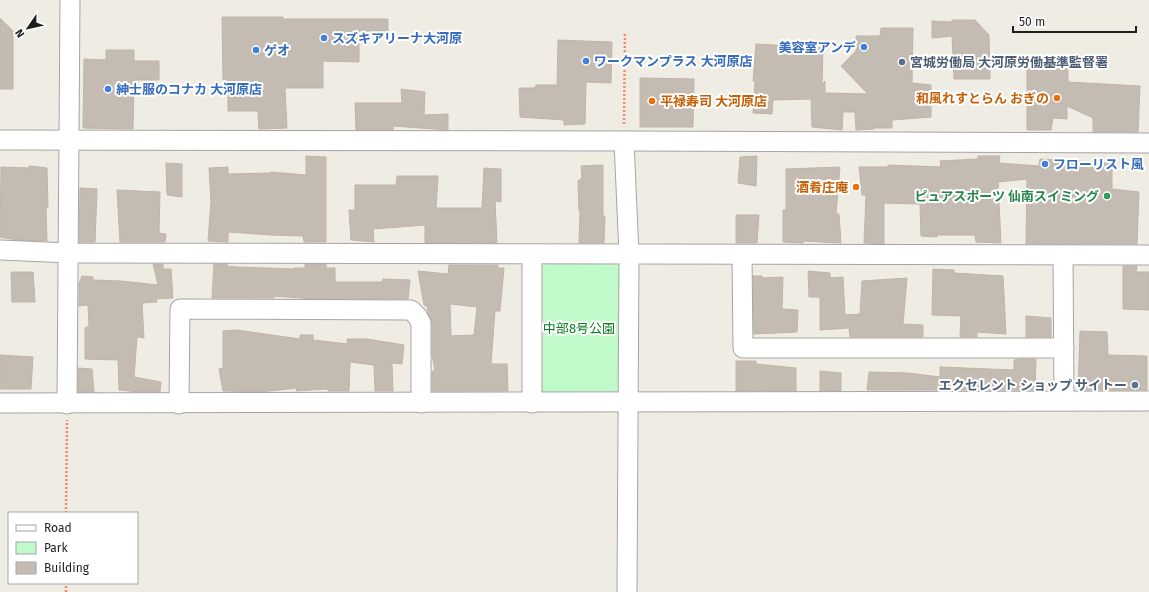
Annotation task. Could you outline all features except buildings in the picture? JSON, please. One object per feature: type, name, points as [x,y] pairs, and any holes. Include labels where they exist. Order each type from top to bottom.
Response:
[{"type":"street","points":[[67,404],[70,0]]},
{"type":"street","points":[[0,140],[1149,143]]},
{"type":"street","points":[[624,141],[629,255],[627,592]]},
{"type":"street","points":[[0,250],[68,253],[1149,255]]},
{"type":"street","points":[[532,255],[532,403]]},
{"type":"street","points":[[742,255],[743,348],[1064,348]]},
{"type":"street","points":[[1063,255],[1064,401]]},
{"type":"street","points":[[179,404],[180,309],[411,310],[421,323],[421,403]]},
{"type":"street","points":[[0,403],[179,404],[1149,401]]},
{"type":"path","points":[[624,32],[624,141]]},
{"type":"path","points":[[66,512],[67,404]]},
{"type":"green space","name":"中部8号公園","points":[[544,263],[616,263],[620,268],[619,389],[612,395],[544,396],[539,390],[539,267]]},
{"type":"place","name":"スズキアリーナ大河原","points":[[324,38]]},
{"type":"place","name":"美容室アンデ","points":[[864,47]]},
{"type":"place","name":"ゲオ","points":[[256,50]]},
{"type":"place","name":"ワークマンプラス 大河原店","points":[[586,61]]},
{"type":"place","name":"宮城労働局 大河原労働基準監督署","points":[[902,62]]},
{"type":"place","name":"紳士服のコナカ 大河原店","points":[[108,89]]},
{"type":"place","name":"和風れすとらん おぎの","points":[[1057,98]]},
{"type":"place","name":"平禄寿司 大河原店","points":[[652,101]]},
{"type":"place","name":"フローリスト風","points":[[1045,164]]},
{"type":"place","name":"酒肴庄庵","points":[[856,187]]},
{"type":"place","name":"ピュアスポーツ 仙南スイミング","points":[[1107,196]]},
{"type":"place","name":"エクセレント ショップ サイトー","points":[[1135,385]]}]
